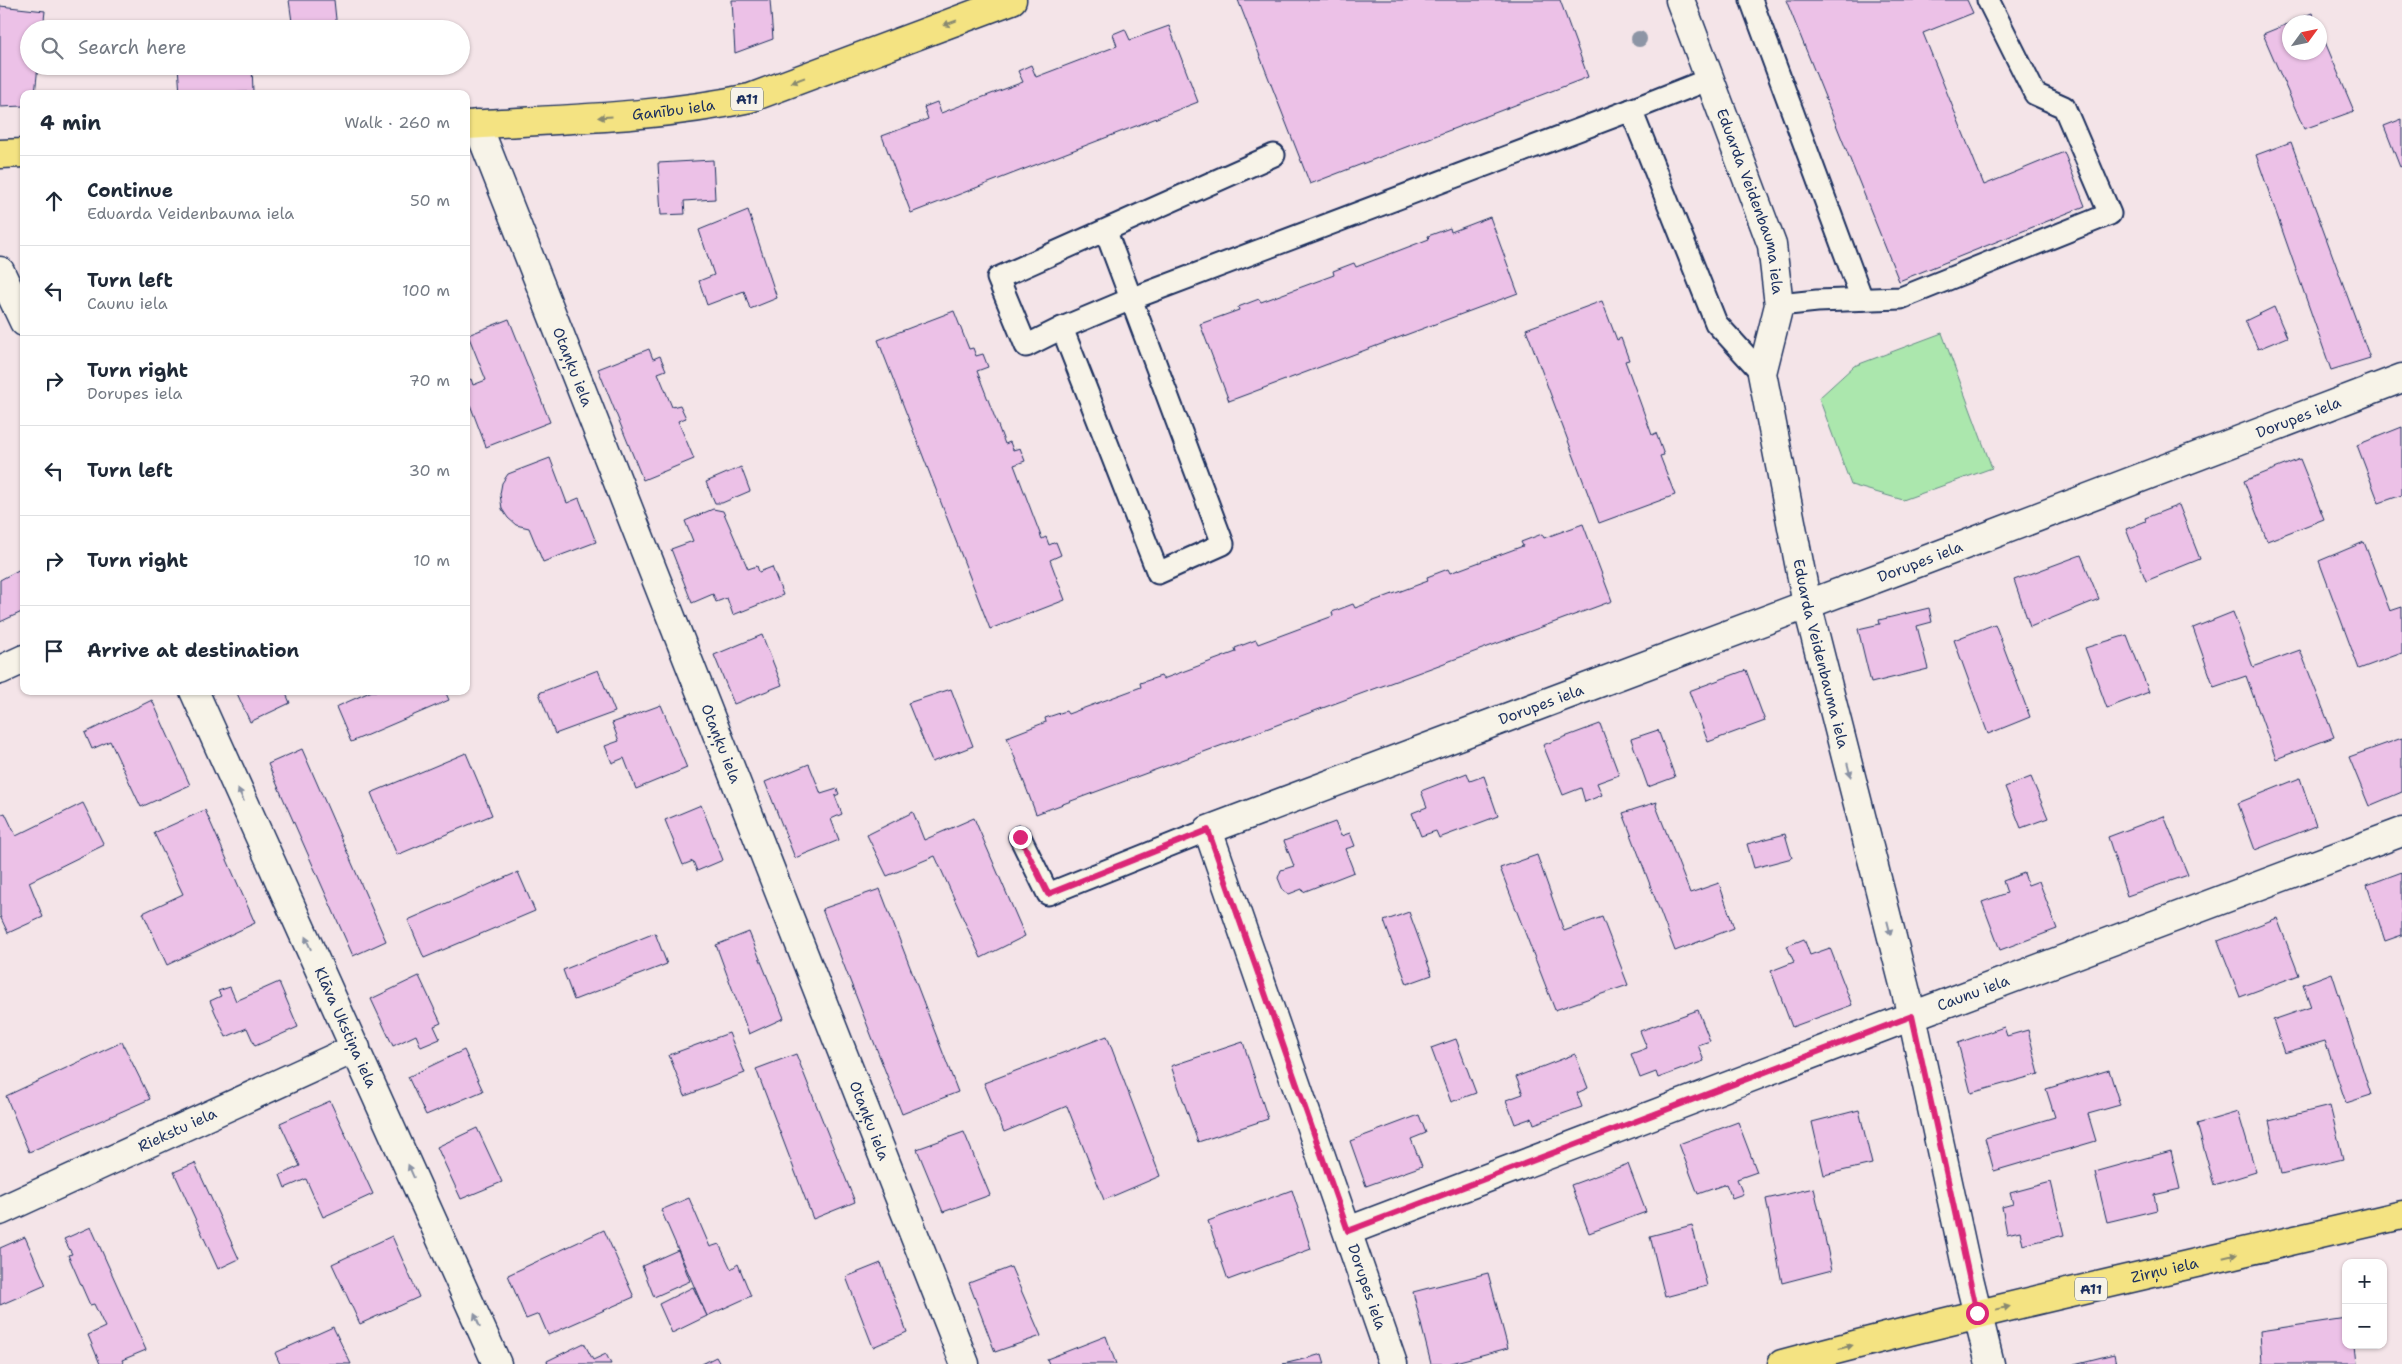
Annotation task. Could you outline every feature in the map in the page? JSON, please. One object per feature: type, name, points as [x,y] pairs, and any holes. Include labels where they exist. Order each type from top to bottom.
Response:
[{"type":"highway","name":"Ganību iela","points":[[472,125],[655,114],[750,98],[1012,0]]},
{"type":"highway","points":[[0,154],[20,153]]},
{"type":"highway","name":"Zirņu iela","points":[[1782,1364],[1977,1313],[2063,1295],[2402,1216]]},
{"type":"street","name":"Eduarda Veidenbauma iela","points":[[1680,0],[1772,245],[1779,305],[1762,373],[1807,604],[1912,1016],[1977,1313],[1990,1364]]},
{"type":"street","name":"Otaņķu iela","points":[[472,125],[965,1364]]},
{"type":"street","points":[[0,271],[20,314]]},
{"type":"street","name":"Dorupes iela","points":[[1394,1364],[1208,830],[2402,378]]},
{"type":"street","points":[[0,670],[20,660]]},
{"type":"street","name":"Klāva Ukstiņa iela","points":[[196,695],[497,1364]]},
{"type":"street","name":"Caunu iela","points":[[1348,1231],[2402,832]]},
{"type":"street","name":"Riekstu iela","points":[[0,1211],[356,1048]]},
{"type":"lane","points":[[1751,0],[1862,300]]},
{"type":"lane","points":[[1779,305],[1901,298],[2110,214],[2064,107],[2034,94],[1988,0]]},
{"type":"lane","points":[[1274,155],[1106,232],[998,278],[1026,346],[1062,328],[1131,299],[1710,79]]},
{"type":"lane","points":[[1631,110],[1716,323],[1762,373]]},
{"type":"lane","points":[[1062,328],[1158,573],[1223,544],[1106,232]]},
{"type":"lane","points":[[1020,837],[1048,894],[1208,830]]},
{"type":"green space","points":[[1942,333],[1992,468],[1903,500],[1851,485],[1819,398],[1854,366]]},
{"type":"building","points":[[289,0],[334,0],[336,20],[292,20]]},
{"type":"building","points":[[732,0],[770,0],[773,39],[735,53]]},
{"type":"building","points":[[1238,0],[1560,0],[1588,77],[1310,184]]},
{"type":"building","points":[[1786,0],[1967,0],[1973,13],[1923,33],[1984,185],[2064,152],[2085,206],[1899,281]]},
{"type":"building","points":[[0,6],[45,11],[44,20],[20,20],[20,75],[37,75],[35,90],[20,90],[20,106],[0,107]]},
{"type":"building","points":[[1169,26],[1198,102],[911,213],[882,136],[928,119],[924,107],[937,102],[941,113],[1023,82],[1018,71],[1031,65],[1036,77],[1117,46],[1113,34],[1125,29],[1130,40]]},
{"type":"building","points":[[2282,26],[2282,60],[2327,60],[2327,47],[2354,111],[2304,129],[2263,34]]},
{"type":"building","points":[[179,75],[252,75],[253,90],[180,90]]},
{"type":"building","points":[[2402,119],[2402,166],[2400,167],[2384,126]]},
{"type":"building","points":[[2291,142],[2370,358],[2331,370],[2256,155]]},
{"type":"building","points":[[713,160],[715,199],[684,201],[685,214],[661,215],[658,163]]},
{"type":"building","points":[[748,210],[777,298],[750,309],[744,291],[707,305],[699,281],[714,275],[699,230]]},
{"type":"building","points":[[1490,217],[1518,293],[1229,401],[1200,324],[1239,310],[1238,307],[1259,299],[1261,302],[1334,275],[1333,271],[1354,263],[1356,267],[1429,239],[1428,236],[1450,228],[1451,232]]},
{"type":"building","points":[[1602,301],[1617,340],[1621,338],[1629,360],[1625,361],[1652,435],[1656,433],[1664,455],[1660,456],[1675,495],[1599,523],[1526,329]]},
{"type":"building","points":[[2274,307],[2287,337],[2258,349],[2245,321]]},
{"type":"building","points":[[954,311],[969,349],[973,348],[976,356],[983,354],[988,367],[977,371],[1005,444],[1010,442],[1013,450],[1020,448],[1025,461],[1014,465],[1042,539],[1046,537],[1049,545],[1056,542],[1061,555],[1050,560],[1065,600],[990,629],[878,340]]},
{"type":"building","points":[[509,319],[550,422],[486,447],[470,405],[470,379],[473,385],[486,380],[470,340],[470,334]]},
{"type":"building","points":[[649,349],[653,359],[660,356],[666,370],[658,373],[672,407],[680,405],[686,418],[678,421],[694,459],[643,480],[598,369]]},
{"type":"building","points":[[2402,427],[2402,495],[2379,503],[2357,445]]},
{"type":"building","points":[[550,458],[567,503],[579,498],[596,542],[543,562],[529,528],[516,525],[508,518],[502,509],[500,494],[502,483],[508,474]]},
{"type":"building","points":[[2300,459],[2324,519],[2267,541],[2244,481]]},
{"type":"building","points":[[741,467],[750,491],[722,503],[715,503],[706,482]]},
{"type":"building","points":[[2179,505],[2200,559],[2146,581],[2126,529],[2146,521],[2145,518]]},
{"type":"building","points":[[713,509],[723,511],[748,569],[757,566],[759,572],[772,567],[783,595],[733,615],[727,598],[716,602],[713,594],[692,603],[671,549],[693,541],[685,521]]},
{"type":"building","points":[[1583,524],[1612,601],[1036,814],[1007,737],[1046,722],[1045,718],[1066,711],[1068,714],[1141,687],[1140,683],[1161,676],[1163,679],[1236,652],[1235,648],[1256,640],[1258,644],[1333,616],[1332,612],[1353,604],[1355,608],[1428,581],[1427,577],[1448,569],[1450,573],[1523,546],[1521,542],[1542,534],[1544,538]]},
{"type":"building","points":[[2364,542],[2390,611],[2402,607],[2402,653],[2359,669],[2319,561]]},
{"type":"building","points":[[2081,555],[2099,599],[2030,627],[2014,580]]},
{"type":"building","points":[[20,569],[20,613],[0,622],[0,580]]},
{"type":"building","points":[[1929,608],[1932,622],[1917,626],[1928,669],[1871,683],[1858,629],[1880,624],[1879,620]]},
{"type":"building","points":[[2233,612],[2253,667],[2300,650],[2334,737],[2276,759],[2246,676],[2214,687],[2193,628]]},
{"type":"building","points":[[1995,624],[2030,717],[1988,734],[1954,640]]},
{"type":"building","points":[[762,635],[782,685],[734,704],[714,655]]},
{"type":"building","points":[[2127,635],[2149,692],[2107,708],[2085,648]]},
{"type":"building","points":[[598,670],[615,712],[555,734],[539,693]]},
{"type":"building","points":[[1746,670],[1765,721],[1708,742],[1689,691]]},
{"type":"building","points":[[951,689],[973,746],[932,762],[908,703]]},
{"type":"building","points":[[238,695],[287,695],[290,703],[250,722]]},
{"type":"building","points":[[363,695],[447,695],[449,700],[351,742],[336,707]]},
{"type":"building","points":[[152,700],[190,785],[141,807],[110,741],[92,749],[85,733]]},
{"type":"building","points":[[661,705],[687,768],[636,789],[624,758],[612,763],[605,746],[619,741],[612,723]]},
{"type":"building","points":[[1600,724],[1619,775],[1597,783],[1602,795],[1585,802],[1581,788],[1563,795],[1543,745]]},
{"type":"building","points":[[1658,730],[1675,777],[1648,787],[1631,739]]},
{"type":"building","points":[[2402,738],[2402,792],[2369,806],[2349,757]]},
{"type":"building","points":[[302,749],[386,941],[353,956],[268,764]]},
{"type":"building","points":[[466,753],[492,815],[397,855],[371,793]]},
{"type":"building","points":[[809,764],[821,794],[837,789],[839,794],[835,796],[842,814],[831,819],[839,840],[795,858],[765,782]]},
{"type":"building","points":[[1467,773],[1470,781],[1484,776],[1498,816],[1439,838],[1436,831],[1421,836],[1412,813],[1427,807],[1421,791]]},
{"type":"building","points":[[2031,777],[2048,818],[2021,828],[2005,787]]},
{"type":"building","points":[[2300,778],[2316,826],[2255,850],[2238,803]]},
{"type":"building","points":[[1657,802],[1656,806],[1690,893],[1719,883],[1734,928],[1675,951],[1623,813]]},
{"type":"building","points":[[83,803],[104,845],[29,882],[43,917],[8,933],[0,916],[0,815],[5,813],[16,836]]},
{"type":"building","points":[[701,805],[723,860],[697,871],[693,861],[683,865],[665,820]]},
{"type":"building","points":[[205,810],[255,923],[167,965],[143,913],[183,894],[154,833]]},
{"type":"building","points":[[913,812],[924,840],[974,818],[1025,936],[981,958],[935,856],[887,876],[867,835]]},
{"type":"building","points":[[2164,816],[2188,875],[2127,896],[2108,837]]},
{"type":"building","points":[[1335,822],[1341,836],[1350,833],[1355,846],[1345,849],[1354,872],[1303,892],[1302,889],[1289,894],[1283,890],[1278,878],[1281,870],[1294,866],[1284,841]]},
{"type":"building","points":[[1785,834],[1792,858],[1754,868],[1747,844]]},
{"type":"building","points":[[1537,855],[1564,931],[1602,917],[1628,985],[1555,1010],[1500,868]]},
{"type":"building","points":[[518,872],[535,911],[424,958],[408,920]]},
{"type":"building","points":[[2402,872],[2402,935],[2385,941],[2367,885]]},
{"type":"building","points":[[2024,873],[2028,885],[2039,881],[2057,929],[2000,950],[1982,902],[2007,893],[2003,881]]},
{"type":"building","points":[[880,889],[958,1092],[902,1114],[822,909]]},
{"type":"building","points":[[1409,912],[1432,975],[1407,984],[1384,921]]},
{"type":"building","points":[[2277,918],[2299,975],[2240,997],[2218,941]]},
{"type":"building","points":[[749,932],[784,1018],[749,1034],[716,945]]},
{"type":"building","points":[[655,933],[667,964],[574,1000],[563,970]]},
{"type":"building","points":[[1804,939],[1810,955],[1830,948],[1852,1005],[1792,1027],[1771,971],[1794,962],[1787,946]]},
{"type":"building","points":[[2332,973],[2371,1095],[2346,1103],[2325,1041],[2284,1053],[2273,1020],[2311,1007],[2303,984]]},
{"type":"building","points":[[419,976],[441,1023],[434,1026],[440,1039],[421,1047],[416,1035],[393,1046],[371,999]]},
{"type":"building","points":[[279,982],[298,1027],[255,1046],[247,1028],[226,1037],[210,1001],[221,996],[218,991],[230,987],[236,1001]]},
{"type":"building","points":[[1698,1010],[1710,1041],[1698,1045],[1704,1061],[1658,1078],[1656,1072],[1640,1078],[1631,1054],[1647,1048],[1640,1031]]},
{"type":"building","points":[[2004,1027],[2007,1036],[2028,1030],[2039,1074],[1971,1093],[1958,1043]]},
{"type":"building","points":[[729,1033],[745,1073],[685,1096],[669,1055]]},
{"type":"building","points":[[1107,1036],[1160,1176],[1104,1200],[1067,1106],[1004,1132],[984,1083]]},
{"type":"building","points":[[1456,1039],[1476,1093],[1451,1102],[1431,1048]]},
{"type":"building","points":[[122,1042],[150,1099],[29,1152],[6,1096]]},
{"type":"building","points":[[1243,1042],[1268,1119],[1198,1142],[1171,1066]]},
{"type":"building","points":[[464,1050],[483,1091],[426,1115],[408,1077]]},
{"type":"building","points":[[796,1054],[855,1202],[813,1219],[756,1069]]},
{"type":"building","points":[[1575,1054],[1588,1088],[1577,1093],[1582,1107],[1534,1124],[1532,1118],[1515,1124],[1506,1100],[1523,1094],[1516,1077]]},
{"type":"building","points":[[2109,1070],[2120,1105],[2088,1114],[2096,1141],[1994,1171],[1985,1138],[2055,1117],[2046,1089]]},
{"type":"building","points":[[330,1101],[373,1194],[323,1217],[306,1179],[285,1188],[280,1175],[300,1166],[280,1123]]},
{"type":"building","points":[[2330,1106],[2343,1159],[2281,1174],[2269,1121]]},
{"type":"building","points":[[1859,1110],[1872,1164],[1824,1175],[1812,1122]]},
{"type":"building","points":[[2238,1112],[2256,1172],[2214,1185],[2197,1124]]},
{"type":"building","points":[[1419,1115],[1426,1133],[1411,1139],[1422,1166],[1366,1186],[1350,1141]]},
{"type":"building","points":[[1738,1122],[1757,1172],[1737,1179],[1743,1194],[1732,1198],[1726,1184],[1698,1194],[1679,1144]]},
{"type":"building","points":[[477,1128],[502,1182],[461,1199],[437,1147]]},
{"type":"building","points":[[964,1132],[990,1195],[943,1212],[917,1149]]},
{"type":"building","points":[[2171,1151],[2180,1189],[2154,1195],[2157,1210],[2107,1222],[2095,1172]]},
{"type":"building","points":[[195,1163],[239,1259],[218,1269],[174,1172]]},
{"type":"building","points":[[1628,1164],[1646,1212],[1589,1233],[1571,1185]]},
{"type":"building","points":[[2051,1182],[2064,1235],[2023,1245],[2020,1231],[2007,1234],[2002,1207],[2013,1204],[2010,1193]]},
{"type":"building","points":[[1814,1188],[1832,1270],[1782,1283],[1766,1199]]},
{"type":"building","points":[[1292,1190],[1311,1249],[1228,1280],[1208,1221]]},
{"type":"building","points":[[689,1198],[710,1247],[719,1244],[731,1269],[738,1264],[751,1296],[707,1316],[661,1210]]},
{"type":"building","points":[[1692,1225],[1707,1286],[1665,1297],[1650,1236]]},
{"type":"building","points":[[91,1227],[146,1350],[122,1360],[124,1364],[100,1364],[88,1335],[105,1327],[94,1304],[90,1305],[68,1255],[72,1254],[64,1239]]},
{"type":"building","points":[[604,1230],[634,1297],[548,1335],[539,1314],[526,1319],[508,1275]]},
{"type":"building","points":[[392,1236],[419,1297],[360,1324],[332,1264]]},
{"type":"building","points":[[25,1237],[46,1285],[0,1305],[0,1248]]},
{"type":"building","points":[[678,1250],[690,1281],[654,1297],[642,1266]]},
{"type":"building","points":[[881,1263],[907,1332],[873,1347],[846,1277]]},
{"type":"building","points":[[1011,1267],[1041,1336],[995,1352],[969,1283]]},
{"type":"building","points":[[1488,1273],[1508,1348],[1448,1364],[1431,1364],[1413,1292]]},
{"type":"building","points":[[693,1287],[707,1316],[672,1333],[659,1304]]},
{"type":"building","points":[[2342,1319],[2342,1349],[2355,1349],[2357,1364],[2262,1364],[2260,1331]]},
{"type":"building","points":[[333,1327],[351,1364],[280,1364],[275,1353]]},
{"type":"building","points":[[1106,1336],[1116,1364],[1049,1364],[1047,1359]]},
{"type":"building","points":[[584,1343],[593,1360],[606,1354],[611,1364],[548,1364],[547,1361]]},
{"type":"building","points":[[1322,1354],[1325,1364],[1283,1364],[1300,1360]]},
{"type":"building","points":[[2114,1354],[2116,1364],[2074,1364]]},
{"type":"building","points":[[716,1357],[720,1364],[702,1364]]},
{"type":"route","points":[[1020,837],[1048,894],[1208,830],[1348,1231],[1912,1016],[1977,1313]]}]
